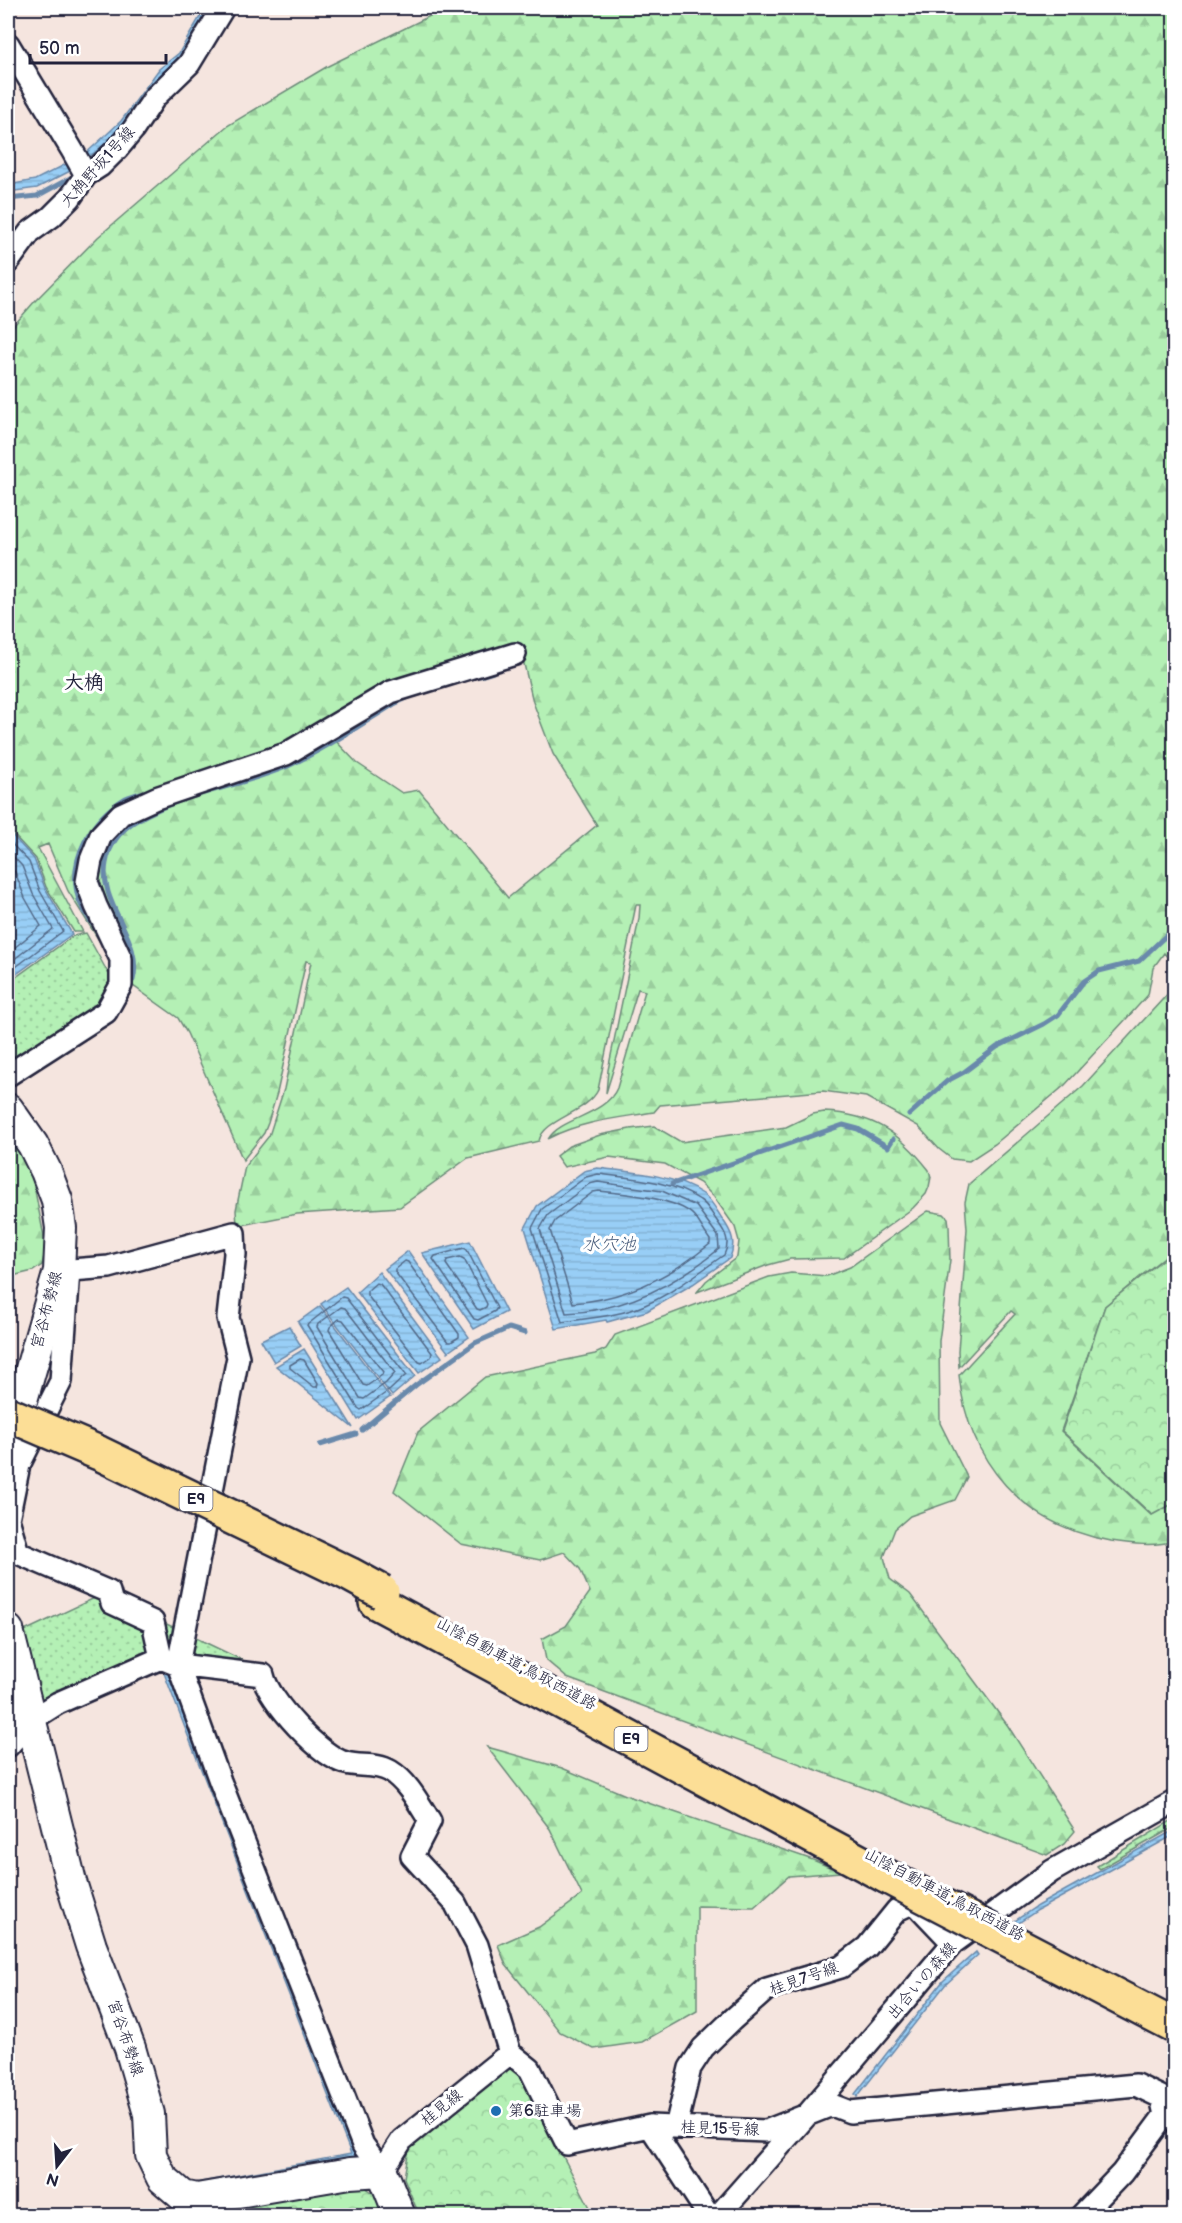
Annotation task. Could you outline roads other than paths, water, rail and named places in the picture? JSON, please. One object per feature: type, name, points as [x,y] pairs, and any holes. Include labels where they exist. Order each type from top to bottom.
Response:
[{"type":"highway","name":"山陰自動車道;鳥取西道路","points":[[8,1414],[99,1453],[379,1597],[1174,2026]]},
{"type":"highway","name":"山陰自動車道;鳥取西道路","points":[[8,1427],[96,1463],[379,1597]]},
{"type":"highway","name":"山陰自動車道;鳥取西道路","points":[[887,1871],[1174,2017]]},
{"type":"street","name":"大桷野坂1号線","points":[[8,262],[30,232],[64,205],[86,175],[100,166],[118,148],[155,96],[189,64],[223,8]]},
{"type":"street","points":[[8,44],[86,175]]},
{"type":"street","points":[[8,1075],[106,1012],[121,985],[121,959],[87,882],[91,860],[101,834],[121,814],[156,798],[286,754],[391,692],[514,654]]},
{"type":"street","name":"宮谷布勢線","points":[[8,1109],[33,1145],[57,1200],[64,1270],[8,1449]]},
{"type":"street","points":[[170,1662],[238,1357],[228,1318],[235,1254],[234,1233],[109,1267],[64,1270],[61,1381],[19,1465],[8,1519],[18,1554],[109,1592],[112,1603],[153,1622],[220,1781],[363,2145],[382,2171],[400,2216]]},
{"type":"street","name":"宮谷布勢線","points":[[8,1630],[71,1882],[91,1946],[130,2048],[149,2114],[151,2155],[162,2178],[183,2196],[197,2199],[350,2173],[382,2171]]},
{"type":"street","points":[[8,1746],[31,1720],[58,1703],[170,1662]]},
{"type":"street","name":"桂見15号線","points":[[170,1662],[263,1675],[265,1686],[297,1727],[332,1758],[346,1763],[385,1768],[393,1772],[414,1796],[430,1821],[412,1856],[455,1903],[477,1945],[510,2052],[530,2069],[567,2144],[650,2126],[766,2132],[832,2104],[850,2112],[1136,2085],[1161,2097],[1165,2115],[1122,2173],[1081,2216]]},
{"type":"street","name":"出合いの森線","points":[[718,2216],[953,1943],[1052,1871],[1174,1802]]},
{"type":"street","name":"桂見7号線","points":[[676,2127],[690,2068],[703,2048],[767,1989],[841,1967],[867,1947],[897,1910],[914,1902],[953,1943]]},
{"type":"street","name":"桂見線","points":[[382,2171],[402,2140],[510,2052]]},
{"type":"street","points":[[650,2126],[709,2216]]},
{"type":"water","points":[[205,8],[212,8],[188,51],[155,82],[134,114],[115,136],[74,169],[37,188],[8,192],[8,185],[35,180],[84,155],[121,121],[159,69],[179,53]]},
{"type":"water","points":[[8,831],[34,859],[45,888],[72,934],[8,980]]},
{"type":"water","name":"水穴池","points":[[597,1168],[666,1178],[703,1194],[712,1202],[729,1229],[733,1242],[732,1252],[730,1258],[693,1284],[647,1311],[607,1322],[606,1320],[556,1329],[525,1228],[537,1206],[584,1171]]},
{"type":"water","points":[[470,1241],[506,1312],[474,1329],[422,1253]]},
{"type":"water","points":[[408,1251],[469,1337],[448,1352],[385,1269]]},
{"type":"water","points":[[379,1272],[442,1357],[419,1373],[357,1292]]},
{"type":"water","points":[[346,1287],[415,1376],[392,1396],[321,1304]]},
{"type":"water","points":[[320,1306],[390,1397],[358,1420],[298,1322]]},
{"type":"water","points":[[289,1326],[301,1346],[274,1362],[261,1340]]},
{"type":"water","points":[[304,1349],[353,1428],[276,1366]]},
{"type":"water","points":[[167,1671],[356,2157],[353,2164],[193,2191],[185,2185],[351,2154],[164,1673]]},
{"type":"water","points":[[1174,1830],[1174,1835],[1038,1910],[999,1936],[997,1933],[1037,1906]]},
{"type":"water","points":[[976,1952],[978,1955],[945,1985],[857,2097],[855,2094],[943,1981]]},
{"type":"waterway","points":[[8,199],[37,196],[74,176]]},
{"type":"waterway","points":[[480,676],[493,672]]},
{"type":"waterway","points":[[133,980],[135,965],[132,950],[108,893],[105,878],[108,856],[121,833],[137,820],[173,803],[288,766],[411,696]]},
{"type":"waterway","points":[[92,924],[79,900],[76,885],[79,855],[102,817],[128,797],[148,791]]},
{"type":"waterway","points":[[909,1115],[947,1081],[964,1072],[997,1047],[1058,1015],[1084,981],[1099,971],[1139,961],[1174,928]]},
{"type":"waterway","points":[[672,1184],[843,1125],[858,1129],[888,1147],[893,1139]]},
{"type":"waterway","points":[[362,1430],[416,1385],[475,1343],[509,1328],[525,1333]]},
{"type":"waterway","points":[[320,1445],[356,1434]]},
{"type":"waterway","points":[[1155,2146],[1167,2130]]},
{"type":"waterway","points":[[1103,2202],[1115,2216]]},
{"type":"place","name":"第6駐車場","points":[[496,2111]]},
{"type":"district","name":"大桷","points":[[84,683]]}]
